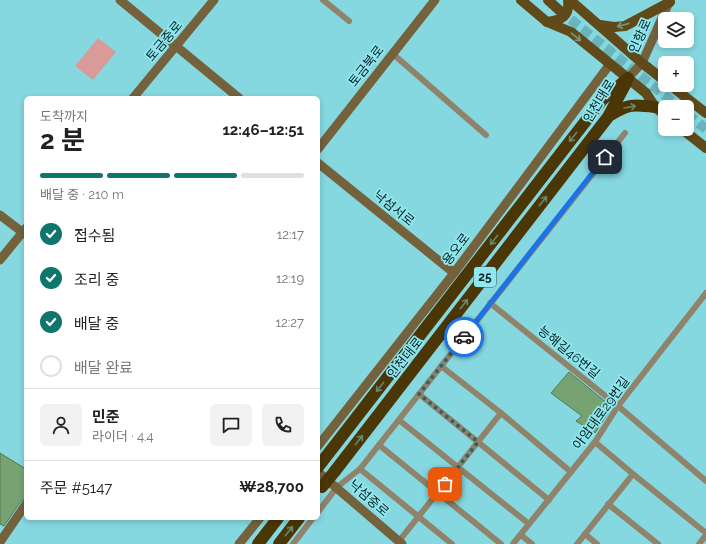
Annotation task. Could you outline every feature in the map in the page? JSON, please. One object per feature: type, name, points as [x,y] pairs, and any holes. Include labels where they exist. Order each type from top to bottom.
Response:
[{"type":"highway","name":"인천대로","points":[[320,490],[608,117],[628,78]]},
{"type":"highway","name":"인천대로","points":[[320,467],[602,100],[628,78]]},
{"type":"highway","points":[[608,117],[630,105],[655,108]]},
{"type":"highway","points":[[258,544],[276,520]]},
{"type":"highway","points":[[279,544],[297,520]]},
{"type":"main road","points":[[521,0],[547,22],[571,32],[646,93],[655,108],[658,110]]},
{"type":"main road","points":[[548,0],[559,10]]},
{"type":"main road","points":[[547,22],[557,21],[563,18],[567,13],[569,0]]},
{"type":"main road","points":[[569,0],[658,76]]},
{"type":"main road","points":[[598,24],[614,27],[625,26],[670,1]]},
{"type":"main road","points":[[679,92],[706,113]]},
{"type":"main road","points":[[691,136],[706,148]]},
{"type":"street","points":[[120,0],[237,96]]},
{"type":"street","name":"토금중로","points":[[135,96],[214,0]]},
{"type":"street","points":[[323,0],[349,21]]},
{"type":"street","name":"토금북로","points":[[320,146],[435,0]]},
{"type":"street","name":"인항로","points":[[628,78],[642,63],[670,1]]},
{"type":"street","points":[[393,54],[486,135]]},
{"type":"street","name":"용오로","points":[[320,443],[454,274],[610,64]]},
{"type":"street","points":[[320,509],[337,487],[360,469],[625,132]]},
{"type":"street","name":"낙섬서로","points":[[320,165],[454,274]]},
{"type":"street","points":[[0,215],[24,231]]},
{"type":"street","points":[[0,260],[24,233]]},
{"type":"street","name":"아암대로29번길","points":[[513,544],[595,442],[618,406],[706,293]]},
{"type":"street","name":"능해길46번길","points":[[490,304],[618,406],[706,481]]},
{"type":"street","points":[[441,366],[501,413],[571,472]]},
{"type":"street","points":[[419,394],[549,500]]},
{"type":"street","points":[[401,543],[418,517],[501,413]]},
{"type":"street","points":[[399,420],[529,524]]},
{"type":"street","points":[[595,442],[706,534],[699,544]]},
{"type":"street","points":[[379,445],[501,544]]},
{"type":"street","name":"낙섬중로","points":[[320,467],[337,487],[401,543]]},
{"type":"street","points":[[360,469],[452,544]]},
{"type":"street","points":[[577,544],[633,474]]},
{"type":"street","points":[[608,504],[658,544]]},
{"type":"street","points":[[0,542],[24,507]]},
{"type":"street","points":[[239,544],[258,520]]},
{"type":"street","points":[[293,544],[312,520]]},
{"type":"street","points":[[585,534],[597,544]]},
{"type":"street","points":[[520,535],[532,544]]},
{"type":"shaded area","points":[[98,38],[116,52],[93,80],[75,66]]},
{"type":"building","points":[[569,372],[612,407],[595,433],[576,421],[582,416],[551,393]]},
{"type":"building","points":[[0,453],[24,468],[24,499],[21,501],[4,526],[0,524]]},
{"type":"tunnel","points":[[559,10],[670,100]]},
{"type":"tunnel","points":[[694,120],[706,129]]},
{"type":"way so far","points":[[445,484],[478,442],[419,394],[464,337]]},
{"type":"route","points":[[464,337],[605,157]]}]
